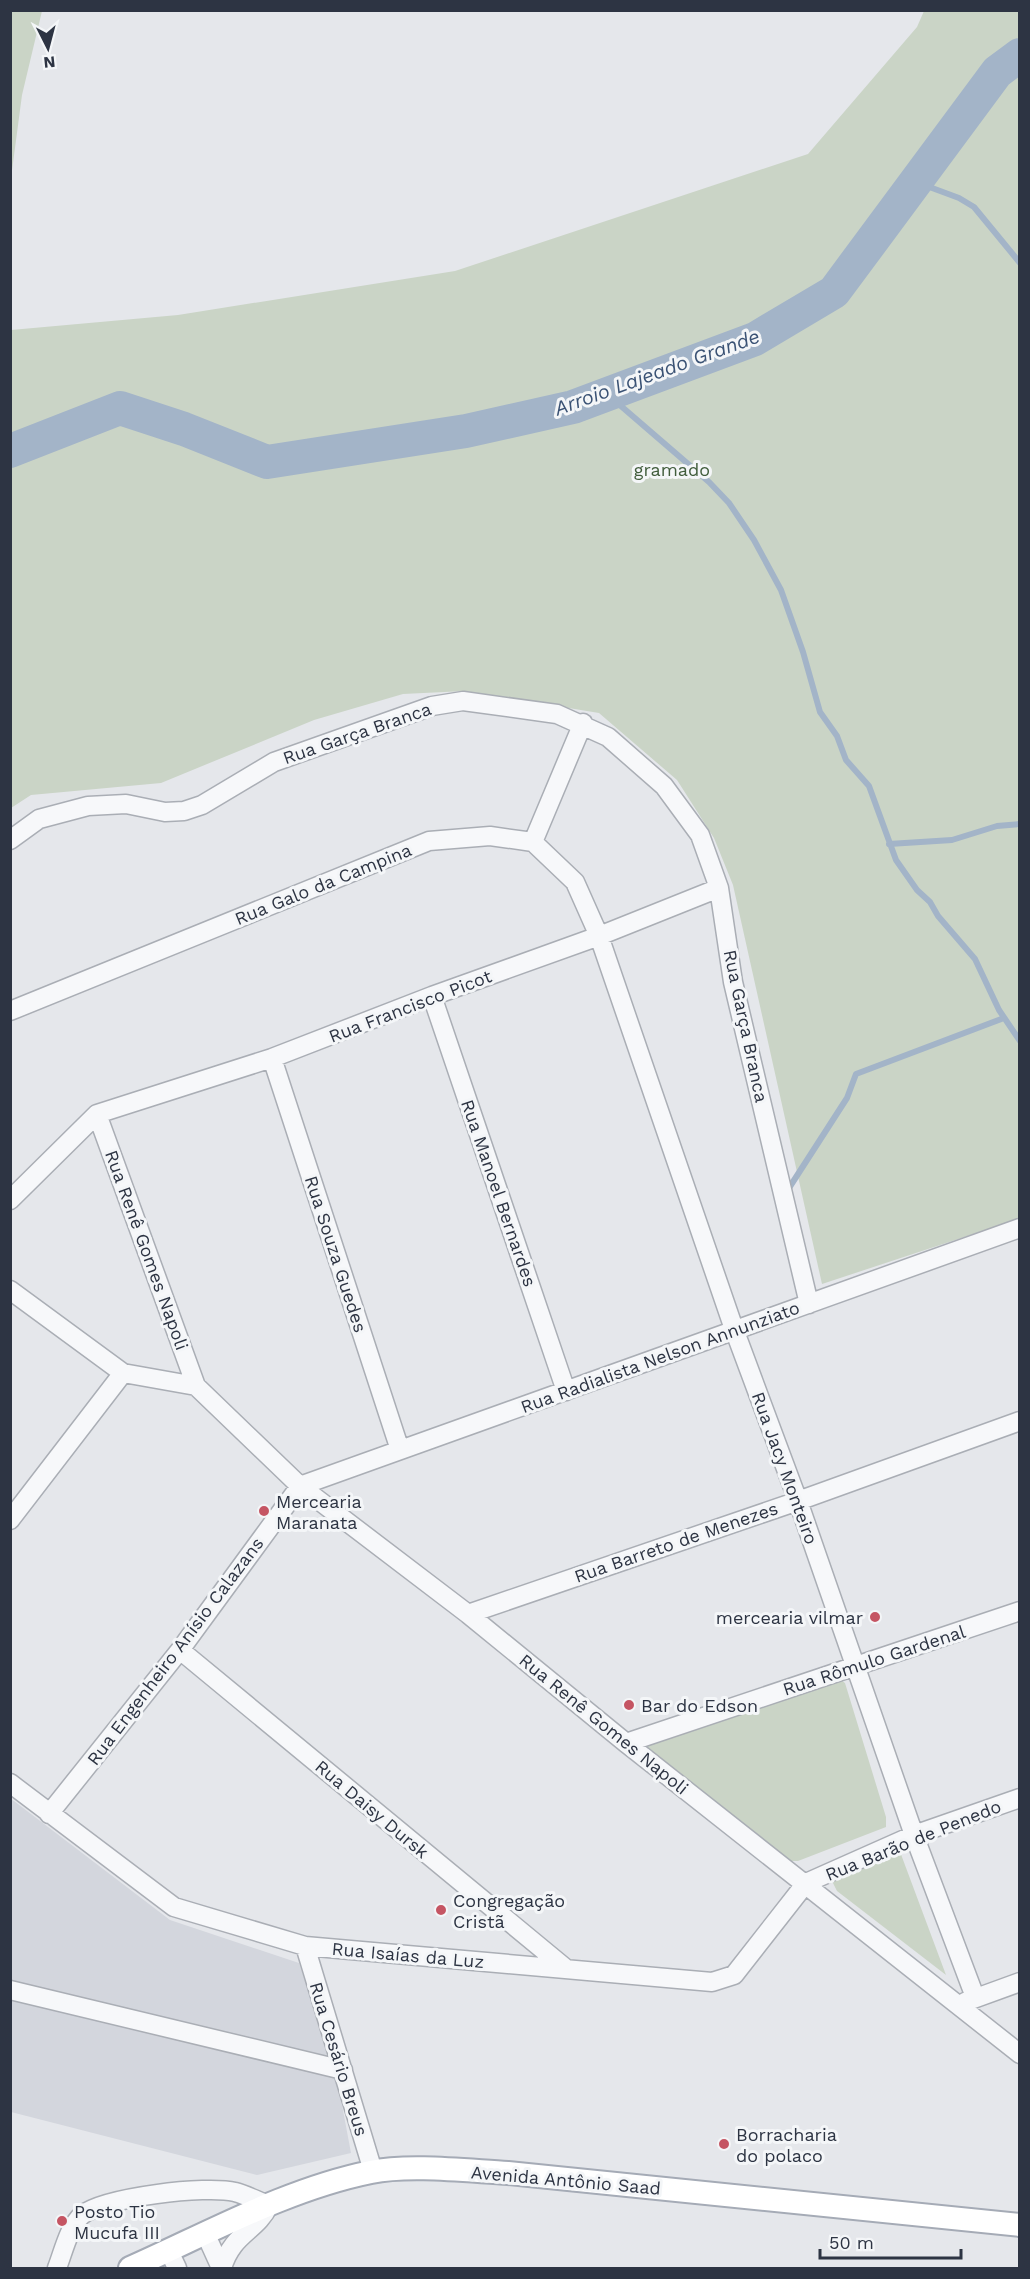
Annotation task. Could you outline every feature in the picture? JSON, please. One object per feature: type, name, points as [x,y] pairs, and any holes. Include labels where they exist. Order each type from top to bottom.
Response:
[{"type":"main road","name":"Avenida Antônio Saad","points":[[130,2268],[173,2260],[206,2235],[269,2205],[373,2171],[442,2169],[508,2173],[1020,2225]]},
{"type":"street","name":"Rua Garça Branca","points":[[10,840],[39,819],[88,806],[126,804],[165,812],[184,811],[202,805],[274,762],[432,706],[463,701],[557,714],[583,723],[608,736],[664,786],[700,835],[719,888],[733,982],[809,1304]]},
{"type":"street","points":[[583,723],[533,842],[575,882],[599,936]]},
{"type":"street","name":"Rua Galo da Campina","points":[[10,1011],[429,841],[490,836],[533,842]]},
{"type":"street","name":"Rua Francisco Picot","points":[[97,1114],[272,1058],[432,996],[599,936],[719,888]]},
{"type":"street","name":"Rua Jacy Monteiro","points":[[599,936],[734,1329],[856,1665],[967,2001]]},
{"type":"street","name":"Rua Manoel Bernardes","points":[[432,996],[566,1391]]},
{"type":"street","name":"Rua Souza Guedes","points":[[272,1058],[400,1450]]},
{"type":"street","points":[[10,1200],[97,1114]]},
{"type":"street","name":"Rua Renê Gomes Napoli","points":[[97,1114],[196,1386],[300,1486],[468,1614],[626,1743],[806,1883],[967,2001],[1020,2054]]},
{"type":"street","name":"Rua Radialista Nelson Annunziato","points":[[300,1486],[1020,1228]]},
{"type":"street","points":[[10,1290],[123,1373],[196,1386]]},
{"type":"street","points":[[10,1520],[123,1373]]},
{"type":"street","name":"Rua Barreto de Menezes","points":[[468,1614],[798,1501],[1020,1421]]},
{"type":"street","name":"Rua Engenheiro Anísio Calazans","points":[[49,1814],[180,1650],[300,1486]]},
{"type":"street","name":"Rua Rômulo Gardenal","points":[[626,1743],[1020,1611]]},
{"type":"street","name":"Rua Daisy Dursk","points":[[180,1650],[564,1967]]},
{"type":"street","name":"Rua Isaías da Luz","points":[[10,1783],[174,1906],[305,1946],[564,1967],[712,1982],[734,1975],[806,1883]]},
{"type":"street","name":"Rua Barão de Penedo","points":[[806,1883],[914,1835],[1020,1798]]},
{"type":"street","name":"Rua Cesário Breus","points":[[305,1946],[373,2171]]},
{"type":"street","points":[[967,2001],[1020,1982]]},
{"type":"street","points":[[10,1990],[343,2070]]},
{"type":"street","points":[[57,2268],[74,2225],[83,2214],[119,2202],[186,2191],[215,2190],[234,2192],[269,2205],[263,2220],[250,2227],[234,2242],[221,2268]]},
{"type":"street","points":[[206,2235],[221,2268]]},
{"type":"shaded area","points":[[10,1798],[170,1920],[299,1963],[336,2073],[351,2153],[257,2175],[11,2112]]},
{"type":"green space","points":[[11,10],[42,11],[22,95],[11,178]]},
{"type":"green space","name":"gramado","points":[[924,11],[1019,11],[1019,1219],[822,1284],[733,885],[714,838],[677,780],[599,713],[465,691],[403,694],[314,720],[161,783],[31,795],[11,808],[11,330],[178,315],[455,271],[808,154],[917,27]]},
{"type":"green space","points":[[838,1678],[845,1683],[886,1817],[886,1827],[798,1861],[789,1861],[646,1750],[648,1742]]},
{"type":"green space","points":[[899,1849],[946,1975],[837,1891],[832,1881]]},
{"type":"waterway","name":"Arroio Lajeado Grande","points":[[10,451],[120,408],[184,429],[267,462],[466,431],[573,407],[755,339],[834,292],[997,72],[1020,55]]},
{"type":"waterway","points":[[916,182],[959,198],[974,207],[1020,263]]},
{"type":"waterway","points":[[607,394],[709,482],[729,503],[754,540],[781,590],[803,652],[820,712],[837,736],[846,760],[869,786],[896,860],[917,890],[930,902],[938,916],[975,959],[999,1010],[1020,1041]]},
{"type":"waterway","points":[[889,844],[952,840],[997,826],[1020,824]]},
{"type":"waterway","points":[[789,1188],[847,1098],[856,1074],[1004,1018]]},
{"type":"place","name":"Mercearia Maranata","points":[[264,1511]]},
{"type":"place","name":"mercearia vilmar","points":[[875,1617]]},
{"type":"place","name":"Bar do Edson","points":[[629,1705]]},
{"type":"place","name":"Congregação Cristã","points":[[441,1910]]},
{"type":"place","name":"Borracharia do polaco","points":[[724,2144]]},
{"type":"place","name":"Posto Tio Mucufa III","points":[[62,2221]]}]
